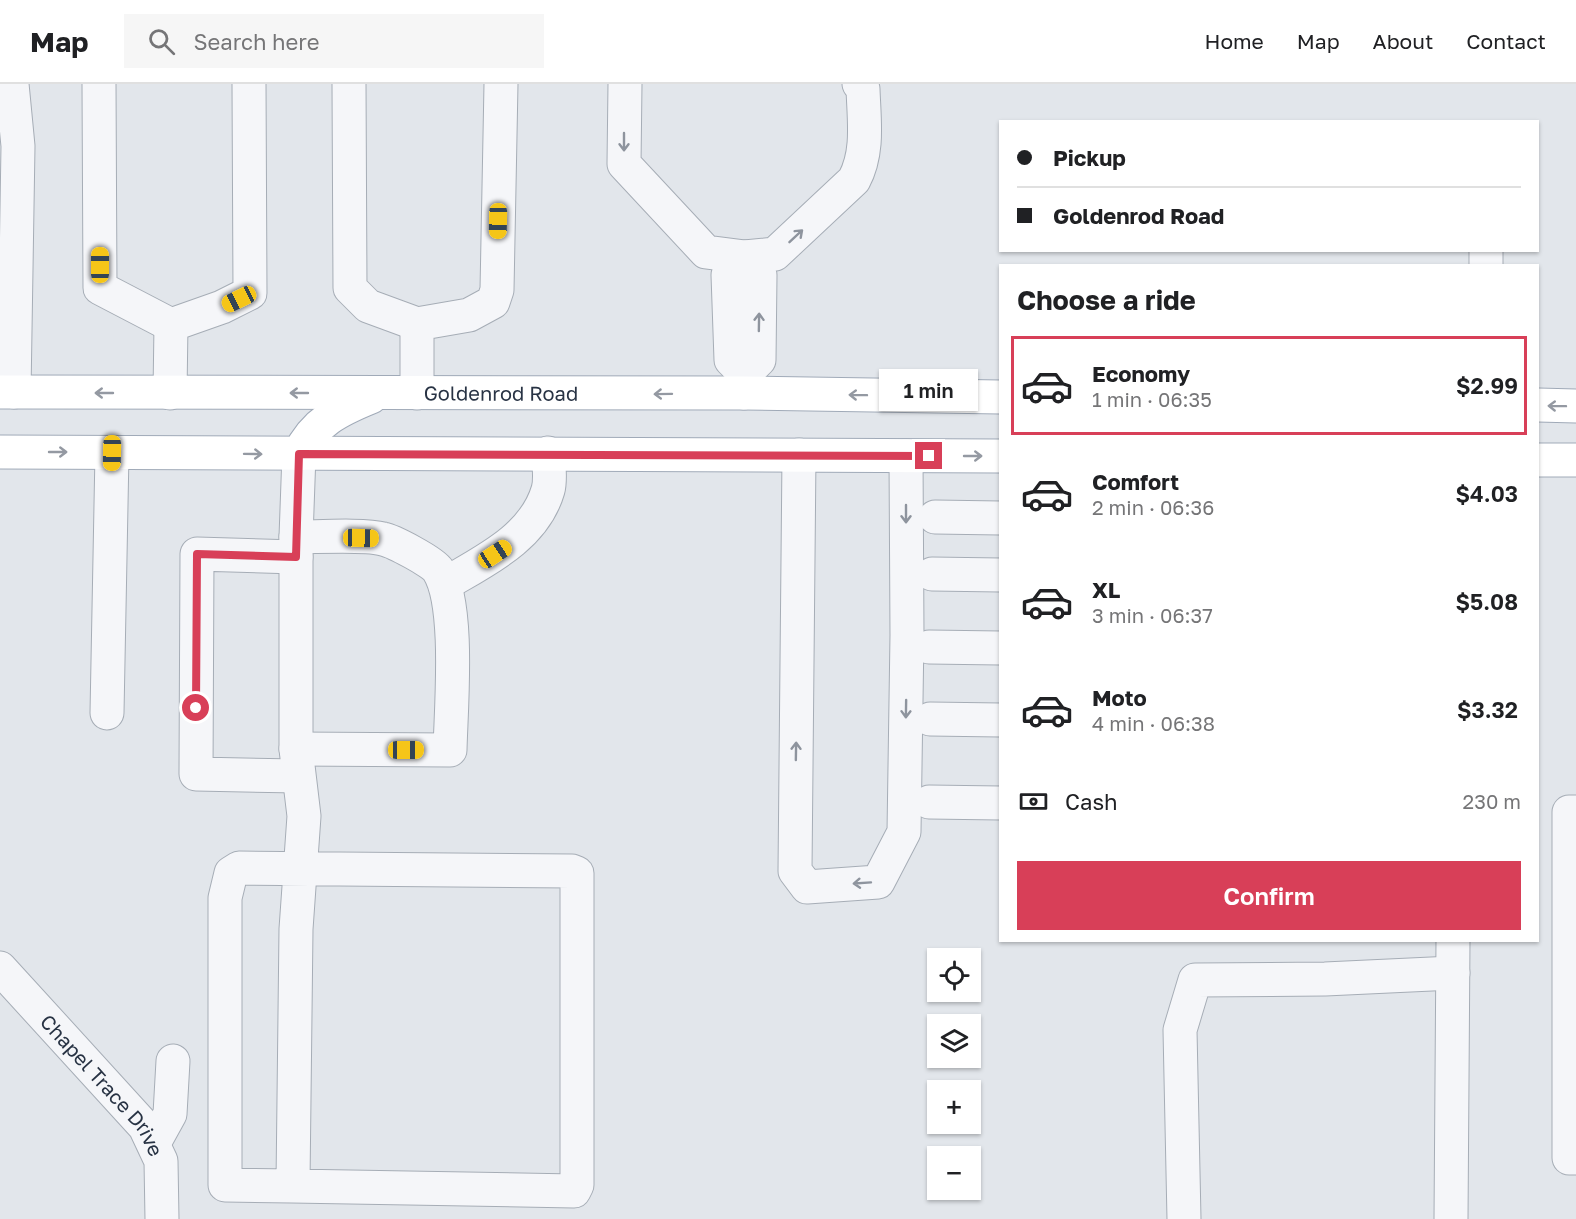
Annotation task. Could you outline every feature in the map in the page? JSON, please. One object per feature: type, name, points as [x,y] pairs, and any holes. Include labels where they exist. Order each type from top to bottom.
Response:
[{"type":"main road","name":"Goldenrod Road","points":[[7,392],[378,394],[745,384],[999,397]]},
{"type":"main road","points":[[299,454],[308,435],[323,422],[344,408],[378,394]]},
{"type":"main road","points":[[1539,405],[1576,406]]},
{"type":"main road","points":[[0,452],[999,456]]},
{"type":"main road","points":[[1539,460],[1576,460]]},
{"type":"lane","points":[[7,392],[18,146],[12,84]]},
{"type":"lane","points":[[99,84],[100,288],[171,325],[222,307],[250,293],[249,84]]},
{"type":"lane","points":[[349,84],[350,288],[368,306],[417,324],[469,315],[493,302],[497,290],[501,84]]},
{"type":"lane","points":[[625,84],[624,164],[706,252],[745,257],[775,254],[854,180],[862,165],[865,146],[863,89],[859,84]]},
{"type":"lane","points":[[745,257],[760,275],[759,360],[745,384]]},
{"type":"lane","points":[[417,324],[417,393]]},
{"type":"lane","points":[[170,393],[171,325]]},
{"type":"lane","points":[[107,713],[112,453]]},
{"type":"lane","points":[[445,584],[512,543],[534,519],[549,489],[548,453]]},
{"type":"lane","points":[[292,1186],[296,929],[304,816],[297,763],[296,547],[299,454]]},
{"type":"lane","points":[[800,454],[795,871],[807,886],[878,882],[904,832],[907,635],[906,456]]},
{"type":"lane","points":[[935,517],[999,518]]},
{"type":"lane","points":[[383,539],[425,558],[437,567],[452,606],[450,750],[196,774],[197,554],[296,547],[383,539]]},
{"type":"lane","points":[[932,574],[999,575]]},
{"type":"lane","points":[[929,647],[999,648]]},
{"type":"lane","points":[[930,719],[999,720]]},
{"type":"lane","points":[[929,802],[999,803]]},
{"type":"lane","points":[[1576,812],[1569,812],[1569,1158],[1576,1158]]},
{"type":"lane","points":[[300,867],[572,871],[578,873],[577,1185],[574,1191],[292,1186],[225,1185],[225,898],[231,873],[239,868],[300,867]]},
{"type":"lane","points":[[1451,1219],[1453,942]]},
{"type":"lane","name":"Chapel Trace Drive","points":[[0,968],[145,1128],[161,1161],[162,1219]]},
{"type":"lane","points":[[1184,1219],[1180,1030],[1195,980],[1324,979],[1453,973]]},
{"type":"lane","points":[[154,1143],[170,1114],[173,1061]]},
{"type":"route","points":[[196,708],[197,554],[296,557],[299,454],[571,453],[929,456]]}]
